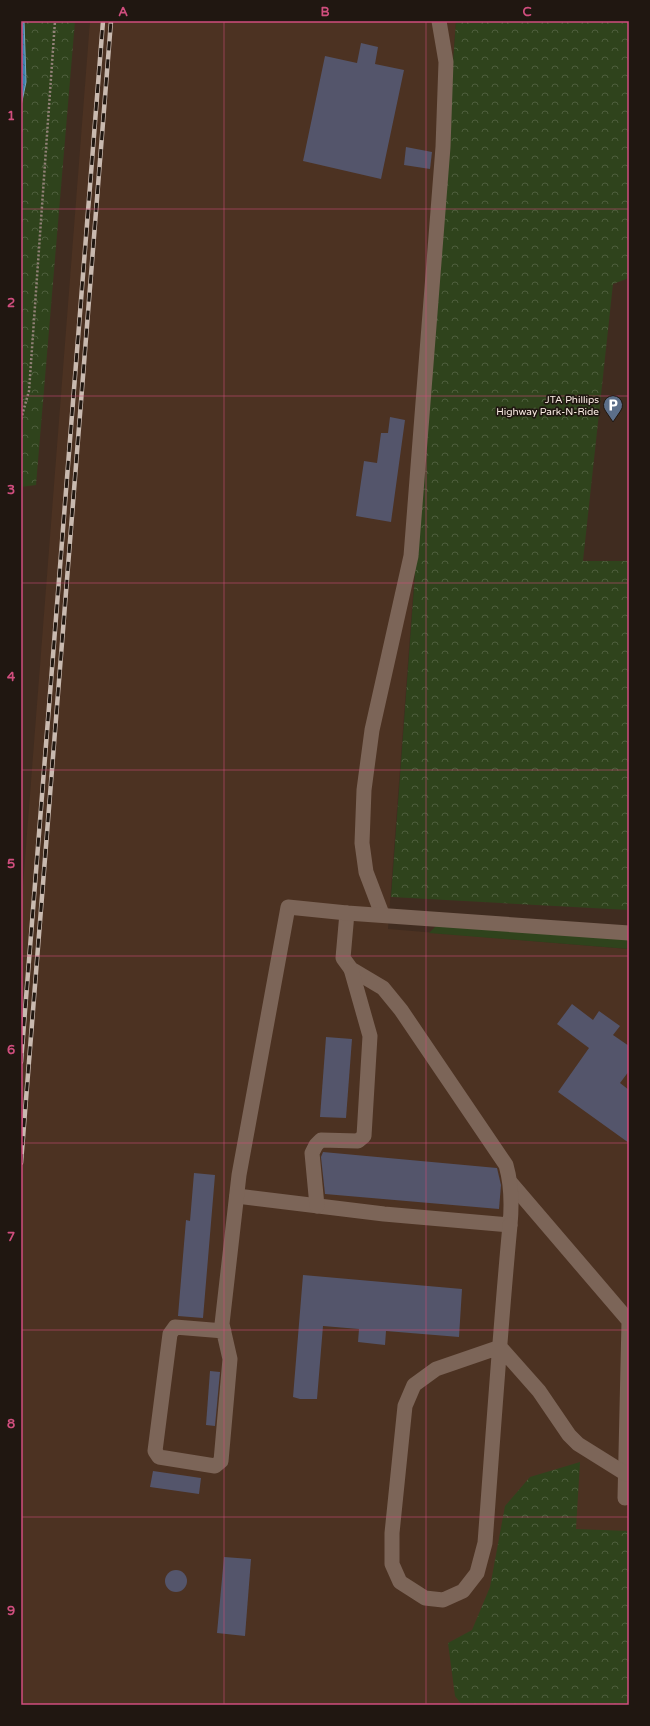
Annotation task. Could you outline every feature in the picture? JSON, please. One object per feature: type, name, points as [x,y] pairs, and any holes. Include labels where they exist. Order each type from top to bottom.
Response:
[{"type":"lane","points":[[382,914],[366,872],[362,843],[364,790],[372,730],[410,556],[442,147],[446,62],[439,21]]},
{"type":"lane","points":[[224,1331],[175,1327],[170,1334],[155,1452],[159,1457],[215,1466],[221,1461],[230,1359],[224,1331],[222,1324],[237,1196],[288,907],[347,913],[382,914],[629,932]]},
{"type":"lane","points":[[347,913],[342,958],[351,968],[383,988],[401,1010],[506,1166],[511,1183],[512,1201],[485,1543],[477,1573],[463,1591],[443,1600],[425,1598],[400,1582],[392,1564],[392,1533],[405,1406],[414,1385],[436,1369],[500,1347]]},
{"type":"lane","points":[[317,1206],[312,1153],[316,1145],[321,1140],[358,1141],[364,1136],[370,1036],[351,968]]},
{"type":"lane","points":[[511,1183],[629,1321],[626,1498]]},
{"type":"lane","points":[[237,1196],[384,1214],[510,1225]]},
{"type":"lane","points":[[500,1347],[539,1391],[574,1439],[596,1457],[626,1474]]},
{"type":"path","points":[[21,419],[29,392],[55,21]]},
{"type":"shaded area","points":[[90,21],[456,21],[388,929],[629,949],[629,1705],[21,1705],[21,911]]},
{"type":"green space","points":[[21,21],[75,21],[36,485],[21,487]]},
{"type":"green space","points":[[456,21],[608,21],[629,23],[629,278],[613,284],[583,561],[629,561],[629,910],[391,897]]},
{"type":"green space","points":[[438,924],[629,940],[629,949],[429,933]]},
{"type":"green space","points":[[580,1462],[576,1529],[629,1531],[629,1705],[462,1705],[455,1696],[448,1643],[472,1630],[490,1587],[505,1506],[530,1477]]},
{"type":"water","points":[[21,21],[24,21],[26,82],[21,106]]},
{"type":"building","points":[[361,43],[378,47],[375,64],[404,70],[381,179],[303,161],[325,56],[357,63]]},
{"type":"building","points":[[406,147],[432,152],[430,169],[404,165]]},
{"type":"building","points":[[390,417],[405,420],[391,522],[356,516],[364,461],[377,463],[381,433],[388,433]]},
{"type":"building","points":[[572,1004],[593,1020],[599,1011],[620,1026],[613,1035],[629,1046],[629,1071],[620,1083],[629,1090],[629,1143],[558,1092],[589,1048],[557,1024]]},
{"type":"building","points":[[326,1037],[352,1039],[346,1118],[320,1117]]},
{"type":"building","points":[[323,1152],[497,1168],[501,1185],[499,1209],[325,1194],[321,1157]]},
{"type":"building","points":[[194,1173],[215,1175],[203,1318],[178,1316],[186,1220],[190,1221]]},
{"type":"building","points":[[303,1275],[462,1289],[459,1337],[386,1331],[385,1345],[358,1342],[359,1329],[323,1326],[317,1399],[300,1399],[293,1397]]},
{"type":"building","points":[[210,1371],[220,1372],[215,1426],[206,1425]]},
{"type":"building","points":[[153,1471],[201,1478],[199,1494],[150,1487]]},
{"type":"building","points":[[224,1557],[251,1559],[245,1636],[217,1633]]},
{"type":"building","points":[[176,1570],[184,1573],[187,1581],[184,1589],[176,1592],[168,1589],[165,1581],[168,1573]]},
{"type":"railway","points":[[21,1062],[103,21]]},
{"type":"railway","points":[[21,1163],[111,21]]},
{"type":"place","name":"JTA Phillips Highway Park-N-Ride","points":[[613,422]]}]
